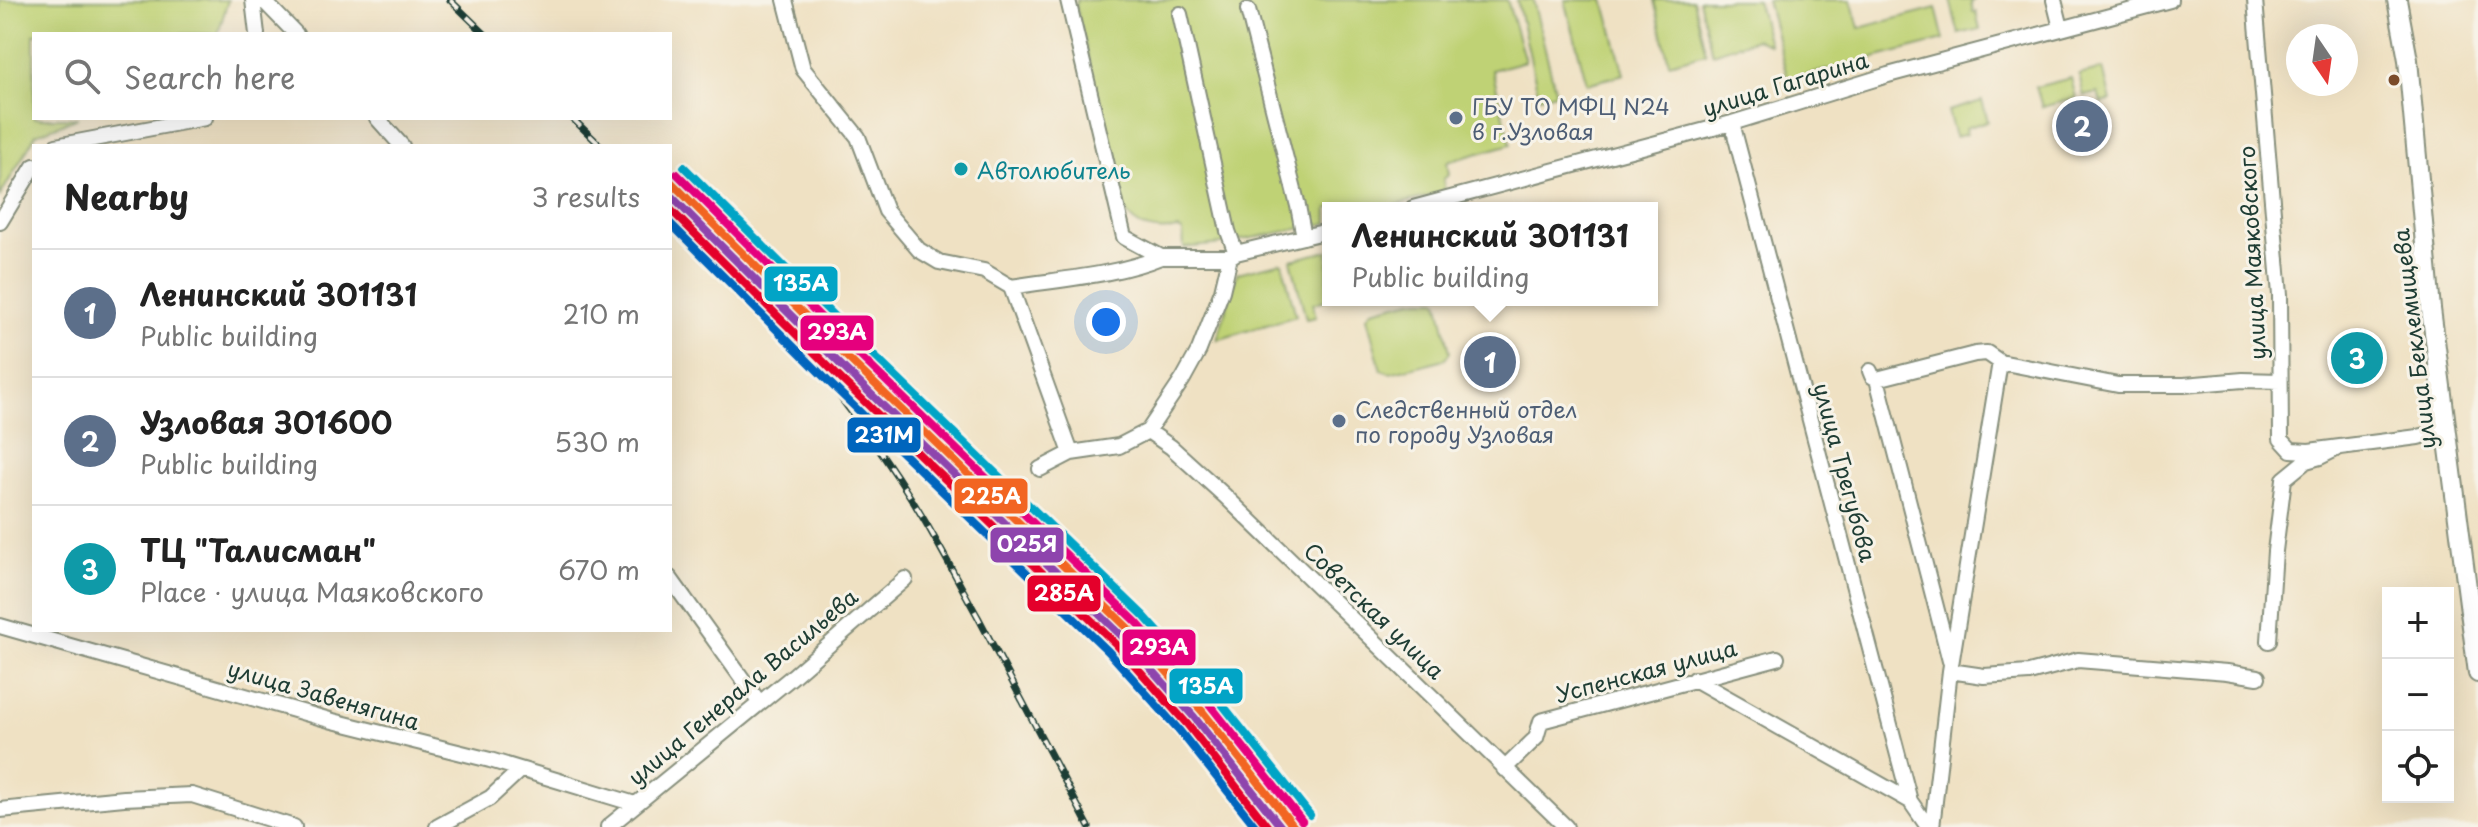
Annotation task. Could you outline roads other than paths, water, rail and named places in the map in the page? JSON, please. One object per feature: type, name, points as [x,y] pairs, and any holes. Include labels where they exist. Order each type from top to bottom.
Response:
[{"type":"main road","name":"улица Беклемищева","points":[[2397,0],[2408,60],[2431,309],[2472,586],[2478,673]]},
{"type":"street","points":[[253,0],[257,32]]},
{"type":"street","points":[[263,0],[294,32]]},
{"type":"street","points":[[785,0],[803,69],[858,137],[886,211],[919,250],[939,262],[984,271],[1011,287],[1071,453]]},
{"type":"street","points":[[1068,0],[1124,237],[1161,257]]},
{"type":"street","points":[[2054,0],[2061,28]]},
{"type":"street","name":"улица Гагарина","points":[[1436,202],[1732,123],[1888,75],[2170,0]]},
{"type":"street","name":"улица Маяковского","points":[[2255,0],[2280,295],[2281,439],[2291,450],[2309,451],[2418,437],[2447,430]]},
{"type":"street","points":[[1248,10],[1304,237]]},
{"type":"street","points":[[1040,469],[1071,453],[1119,446],[1148,431],[1199,350],[1222,291],[1233,255],[1180,14]]},
{"type":"street","points":[[67,144],[194,120]]},
{"type":"street","points":[[379,120],[400,144]]},
{"type":"street","name":"улица Трегубова","points":[[1732,123],[1910,801],[1930,827]]},
{"type":"street","points":[[0,222],[32,169]]},
{"type":"street","points":[[1011,287],[1114,271],[1161,257],[1233,255],[1322,232]]},
{"type":"street","points":[[2258,677],[2078,660],[2029,673],[1984,676],[1951,668],[1874,375],[1987,353],[2000,362],[2118,385],[2280,381]]},
{"type":"street","name":"улица Трегубова","points":[[1930,827],[1951,668],[2000,362]]},
{"type":"street","name":"Советская улица","points":[[1148,431],[1205,477],[1566,827]]},
{"type":"street","name":"улица Маяковского","points":[[2269,641],[2284,479],[2306,461],[2340,447]]},
{"type":"street","name":"улица Генерала Васильева","points":[[608,827],[793,676],[905,579]]},
{"type":"street","points":[[672,581],[759,702]]},
{"type":"street","name":"улица Завенягина","points":[[0,626],[333,721],[490,760],[635,804]]},
{"type":"street","name":"Успенская улица","points":[[1504,769],[1536,738],[1541,721],[1777,658]]},
{"type":"street","points":[[1694,679],[1910,801]]},
{"type":"street","points":[[437,827],[490,798],[519,771]]},
{"type":"street","points":[[0,810],[192,795],[294,827]]},
{"type":"railway","points":[[450,0],[483,32]]},
{"type":"railway","points":[[574,120],[599,144]]},
{"type":"railway","points":[[672,215],[736,278],[798,346],[883,456],[944,555],[1089,827]]},
{"type":"place","name":"ГБУ ТО МФЦ N24 в г.Узловая","points":[[1456,118]]},
{"type":"place","name":"Узловая 301600","points":[[2082,126]]},
{"type":"place","name":"Автолюбитель","points":[[961,169]]},
{"type":"place","name":"ТЦ \"Талисман\"","points":[[2357,358]]},
{"type":"place","name":"Ленинский 301131","points":[[1490,362]]},
{"type":"place","name":"Следственный отдел по городу Узловая","points":[[1339,421]]}]
